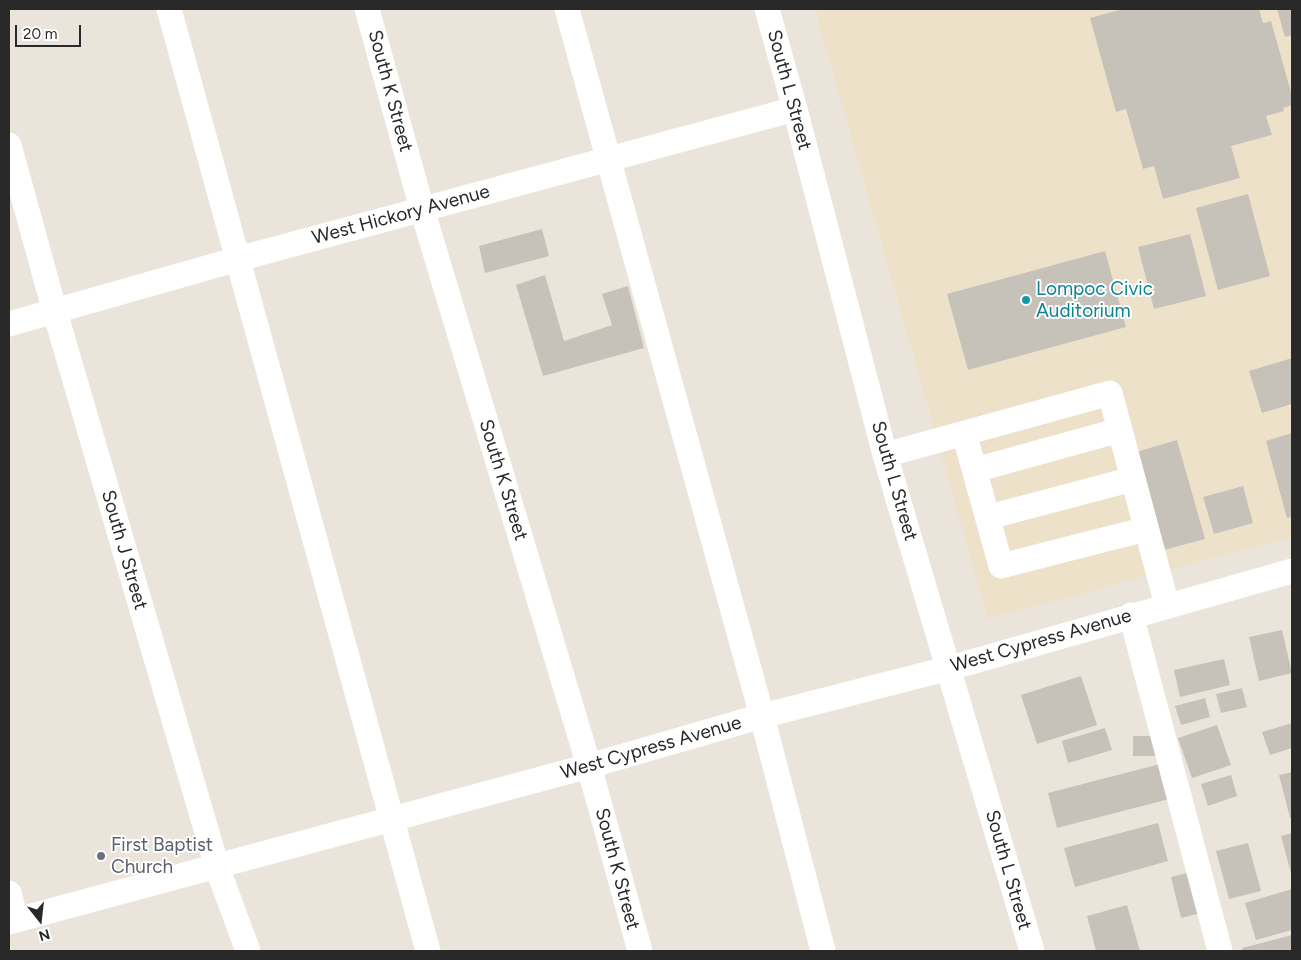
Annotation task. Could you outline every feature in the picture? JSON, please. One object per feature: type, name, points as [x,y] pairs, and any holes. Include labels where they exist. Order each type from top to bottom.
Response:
[{"type":"street","points":[[169,9],[428,951]]},
{"type":"street","name":"South K Street","points":[[367,9],[422,209],[589,766],[640,951]]},
{"type":"street","points":[[567,9],[762,716],[823,951]]},
{"type":"street","name":"South L Street","points":[[766,9],[795,110],[885,455],[950,668],[1032,951]]},
{"type":"street","name":"West Hickory Avenue","points":[[9,324],[238,259],[795,110]]},
{"type":"street","name":"South J Street","points":[[9,145],[55,312],[217,867],[248,951]]},
{"type":"street","points":[[885,455],[1110,393],[1167,605]]},
{"type":"street","points":[[975,470],[1120,430]]},
{"type":"street","points":[[964,433],[989,517],[1001,566],[1146,528]]},
{"type":"street","points":[[989,517],[1133,479]]},
{"type":"street","name":"West Cypress Avenue","points":[[12,921],[589,766],[762,716],[950,668],[1131,615],[1292,571]]},
{"type":"street","points":[[1131,615],[1220,951]]},
{"type":"street","points":[[9,893],[12,921]]},
{"type":"shaded area","points":[[815,9],[1292,9],[1292,537],[988,619]]},
{"type":"building","points":[[1123,9],[1259,9],[1263,23],[1271,21],[1292,96],[1292,105],[1283,108],[1284,111],[1266,116],[1272,135],[1231,146],[1240,178],[1163,199],[1154,166],[1143,169],[1126,109],[1116,112],[1090,18]]},
{"type":"building","points":[[1277,9],[1292,9],[1292,35],[1285,37]]},
{"type":"building","points":[[1248,194],[1270,276],[1218,290],[1196,208]]},
{"type":"building","points":[[542,229],[549,256],[485,273],[479,246]]},
{"type":"building","points":[[1190,234],[1206,296],[1154,309],[1138,247]]},
{"type":"building","points":[[1105,251],[1126,327],[968,370],[947,294]]},
{"type":"building","points":[[545,275],[564,341],[612,325],[602,294],[628,286],[644,348],[543,376],[516,285]]},
{"type":"building","points":[[1292,358],[1292,404],[1262,413],[1249,371]]},
{"type":"building","points":[[1292,433],[1292,517],[1287,518],[1266,441]]},
{"type":"building","points":[[1177,440],[1205,539],[1164,550],[1136,452]]},
{"type":"building","points":[[1243,486],[1253,523],[1214,534],[1203,497]]},
{"type":"building","points":[[1282,630],[1292,673],[1259,681],[1249,637]]},
{"type":"building","points":[[1224,659],[1230,685],[1180,697],[1174,670]]},
{"type":"building","points":[[1081,676],[1097,725],[1037,744],[1021,695]]},
{"type":"building","points":[[1242,688],[1247,707],[1221,713],[1216,694]]},
{"type":"building","points":[[1205,698],[1210,717],[1181,725],[1175,706]]},
{"type":"building","points":[[1292,723],[1292,748],[1270,755],[1262,732]]},
{"type":"building","points":[[1217,725],[1231,765],[1192,778],[1178,738]]},
{"type":"building","points":[[1105,728],[1112,750],[1068,763],[1062,741]]},
{"type":"building","points":[[1133,736],[1159,736],[1159,756],[1133,756]]},
{"type":"building","points":[[1164,763],[1173,798],[1057,828],[1048,793]]},
{"type":"building","points":[[1292,772],[1292,818],[1290,818],[1279,775]]},
{"type":"building","points":[[1231,775],[1237,796],[1208,806],[1201,784]]},
{"type":"building","points":[[1158,823],[1168,861],[1075,887],[1064,848]]},
{"type":"building","points":[[1292,833],[1292,877],[1281,836]]},
{"type":"building","points":[[1248,843],[1261,891],[1229,899],[1216,851]]},
{"type":"building","points":[[1195,871],[1205,912],[1181,918],[1171,877]]},
{"type":"building","points":[[1292,889],[1292,930],[1256,940],[1245,903]]},
{"type":"building","points":[[1127,905],[1140,951],[1096,951],[1087,916]]},
{"type":"building","points":[[1292,935],[1292,951],[1243,951],[1242,948]]},
{"type":"place","name":"Lompoc Civic Auditorium","points":[[1026,300]]},
{"type":"place","name":"First Baptist Church","points":[[101,856]]}]
